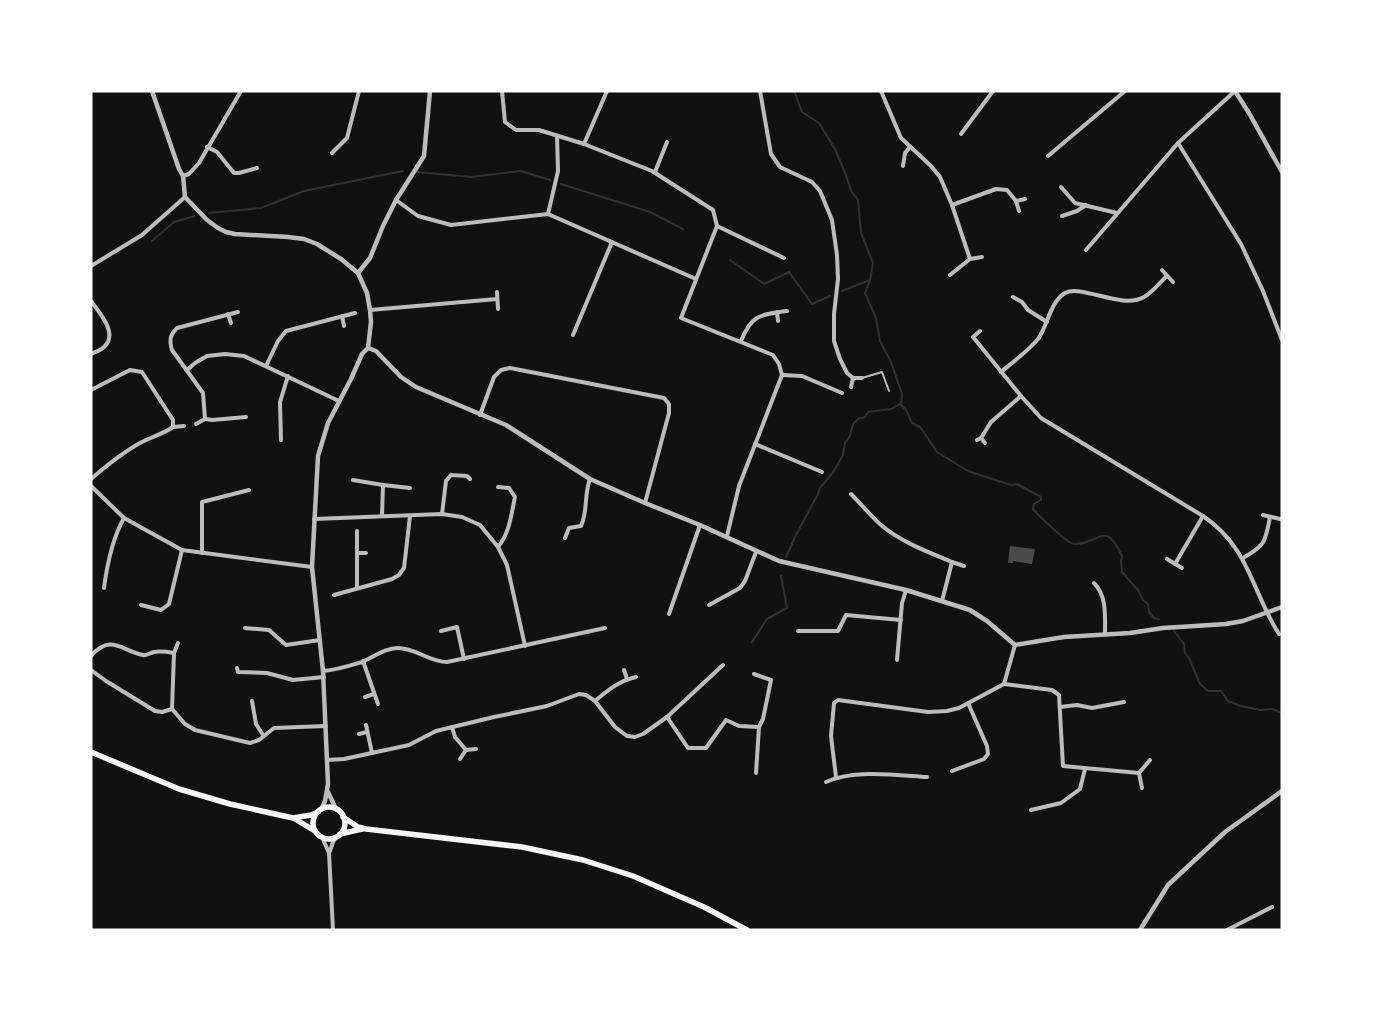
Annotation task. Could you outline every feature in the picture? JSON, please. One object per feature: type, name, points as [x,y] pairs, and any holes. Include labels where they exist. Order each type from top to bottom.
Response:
[{"type":"highway","points":[[91,752],[178,789],[230,804],[294,818],[319,835],[330,839],[366,829]]},
{"type":"highway","points":[[294,818],[311,816],[328,808],[336,809],[343,817],[358,827],[366,829],[522,847],[583,860],[633,876],[704,907],[747,930]]},
{"type":"highway","points":[[319,835],[313,822],[320,811]]},
{"type":"highway","points":[[339,835],[345,824],[343,817]]},
{"type":"street","points":[[152,91],[183,176],[185,197],[207,220],[226,232],[243,235],[288,236],[317,244],[341,259],[358,274],[367,293],[371,322],[368,348],[362,354],[328,423],[318,456],[314,519],[312,567],[324,677],[328,790],[330,800],[336,809]]},
{"type":"street","points":[[183,176],[194,170],[241,91]]},
{"type":"street","points":[[332,153],[347,138],[358,91]]},
{"type":"street","points":[[358,274],[370,258],[396,200],[424,156],[430,91]]},
{"type":"street","points":[[502,91],[505,122],[516,130],[539,130],[584,144],[655,172],[714,210],[717,226],[681,318],[773,355],[780,364],[782,375],[739,486],[726,536]]},
{"type":"street","points":[[584,144],[607,91]]},
{"type":"street","points":[[760,91],[771,154],[780,167],[812,182],[820,191],[832,220],[838,279],[834,314],[834,341],[847,373],[853,378],[862,378]]},
{"type":"street","points":[[881,91],[901,138],[940,177],[952,205],[970,259]]},
{"type":"street","points":[[961,134],[993,91]]},
{"type":"street","points":[[1048,156],[1125,91]]},
{"type":"street","points":[[1086,250],[1178,143],[1235,91],[1282,172]]},
{"type":"street","points":[[548,214],[558,171],[557,136]]},
{"type":"street","points":[[655,172],[667,142]]},
{"type":"street","points":[[1178,143],[1240,243],[1263,291],[1282,340]]},
{"type":"street","points":[[207,147],[216,152],[234,173],[239,174],[257,168]]},
{"type":"street","points":[[904,166],[906,153],[910,147]]},
{"type":"street","points":[[1061,186],[1074,203],[1118,213]]},
{"type":"street","points":[[952,205],[996,189],[1007,190],[1016,201],[1019,211]]},
{"type":"street","points":[[91,266],[142,235],[185,197]]},
{"type":"street","points":[[1016,201],[1025,199]]},
{"type":"street","points":[[396,200],[418,216],[450,225],[548,214],[696,279]]},
{"type":"street","points":[[1062,216],[1078,211],[1086,206]]},
{"type":"street","points":[[717,226],[784,258]]},
{"type":"street","points":[[573,335],[612,242]]},
{"type":"street","points":[[950,275],[970,259],[982,257]]},
{"type":"street","points":[[1162,270],[1173,282]]},
{"type":"street","points":[[1001,372],[1028,351],[1040,337],[1056,302],[1065,293],[1077,291],[1133,301],[1145,297],[1167,276]]},
{"type":"street","points":[[497,292],[498,309]]},
{"type":"street","points":[[1013,297],[1022,302],[1028,310],[1047,322]]},
{"type":"street","points":[[370,310],[497,299]]},
{"type":"street","points":[[91,301],[108,327],[110,338],[105,346],[91,354]]},
{"type":"street","points":[[741,342],[751,321],[760,315],[787,311]]},
{"type":"street","points":[[205,419],[203,393],[172,350],[170,343],[171,334],[177,328],[238,312]]},
{"type":"street","points":[[777,312],[778,320]]},
{"type":"street","points":[[266,366],[278,341],[286,331],[355,313]]},
{"type":"street","points":[[228,314],[231,323]]},
{"type":"street","points":[[342,316],[344,326]]},
{"type":"street","points":[[980,331],[973,337],[1021,396],[1042,418],[1203,516],[1232,542],[1243,558],[1279,634]]},
{"type":"street","points":[[368,348],[376,352],[401,377],[416,387],[506,425],[590,479],[700,524],[756,552],[779,561],[906,590],[970,610],[987,621],[1015,645],[1064,637],[1226,624],[1243,621],[1282,607]]},
{"type":"street","points":[[186,370],[207,356],[225,354],[244,356],[338,401]]},
{"type":"street","points":[[480,415],[494,377],[501,370],[510,368],[664,398],[669,404],[669,413],[645,503]]},
{"type":"street","points":[[91,390],[130,370],[142,372],[173,420],[173,428]]},
{"type":"street","points":[[782,375],[802,376],[842,393]]},
{"type":"street","points":[[281,440],[280,402],[288,376]]},
{"type":"street","points":[[852,387],[853,378]]},
{"type":"street","points":[[985,444],[979,439],[991,422],[1021,396]]},
{"type":"street","points":[[196,424],[205,419],[246,418]]},
{"type":"street","points":[[91,479],[108,464],[141,442],[173,428],[184,426]]},
{"type":"street","points":[[755,444],[822,472]]},
{"type":"street","points":[[442,514],[446,481],[451,476],[467,476],[470,479]]},
{"type":"street","points":[[565,538],[569,528],[581,526],[585,517],[587,488],[590,479]]},
{"type":"street","points":[[353,480],[410,488]]},
{"type":"street","points":[[382,516],[383,484]]},
{"type":"street","points":[[91,486],[124,518],[182,550],[312,567]]},
{"type":"street","points":[[498,487],[509,488],[515,497],[508,531],[505,539],[498,547]]},
{"type":"street","points":[[202,553],[202,502],[249,490]]},
{"type":"street","points":[[851,494],[881,525],[894,534],[924,551],[964,566]]},
{"type":"street","points":[[314,519],[442,514],[462,517],[480,525],[498,547],[507,566],[525,646]]},
{"type":"street","points":[[1262,515],[1280,519]]},
{"type":"street","points":[[334,595],[392,579],[400,575],[404,568],[410,516]]},
{"type":"street","points":[[1175,564],[1203,516]]},
{"type":"street","points":[[1243,558],[1264,544],[1270,517]]},
{"type":"street","points":[[104,588],[113,543],[124,518]]},
{"type":"street","points":[[670,614],[700,524]]},
{"type":"street","points":[[357,531],[357,588]]},
{"type":"street","points":[[141,606],[162,610],[169,604],[182,550]]},
{"type":"street","points":[[709,605],[740,588],[745,581],[756,552]]},
{"type":"street","points":[[356,553],[366,553]]},
{"type":"street","points":[[1167,559],[1182,568]]},
{"type":"street","points":[[942,601],[952,562]]},
{"type":"street","points":[[1094,583],[1101,589],[1106,634]]},
{"type":"street","points":[[897,660],[902,603],[906,590]]},
{"type":"street","points":[[798,631],[838,631],[846,615],[900,620]]},
{"type":"street","points":[[245,628],[269,630],[286,645],[320,640]]},
{"type":"street","points":[[441,631],[458,628],[464,659]]},
{"type":"street","points":[[323,671],[336,670],[363,661],[384,650],[409,649],[436,662],[447,662],[605,628]]},
{"type":"street","points":[[178,643],[174,652],[172,709],[185,724],[195,730],[250,743],[259,740],[274,728],[326,726]]},
{"type":"street","points":[[91,656],[103,647],[114,645],[119,645],[141,655],[148,655],[154,652],[174,652]]},
{"type":"street","points":[[1004,684],[1015,645]]},
{"type":"street","points":[[363,661],[378,704]]},
{"type":"street","points":[[326,760],[344,759],[408,745],[436,731],[547,706],[579,694],[586,694],[595,701],[615,727],[626,736],[635,737],[643,734],[667,716],[723,665]]},
{"type":"street","points":[[91,670],[155,710],[162,712],[172,709]]},
{"type":"street","points":[[237,679],[238,670],[267,673],[293,680],[324,677]]},
{"type":"street","points":[[624,670],[627,679]]},
{"type":"street","points":[[754,674],[771,680],[763,719],[759,727],[756,772]]},
{"type":"street","points":[[595,701],[627,679],[636,677]]},
{"type":"street","points":[[836,777],[831,736],[834,702],[838,700],[928,712],[947,711],[968,703],[1004,684],[1052,690],[1059,695],[1063,766],[1140,773]]},
{"type":"street","points":[[365,697],[374,694]]},
{"type":"street","points":[[252,701],[256,724],[264,735]]},
{"type":"street","points":[[1060,707],[1077,705],[1092,708],[1124,702]]},
{"type":"street","points":[[952,771],[984,759],[988,754],[987,746],[968,703]]},
{"type":"street","points":[[667,716],[688,748],[706,748],[726,720],[739,726],[759,727]]},
{"type":"street","points":[[366,725],[372,753]]},
{"type":"street","points":[[452,727],[456,737],[466,750]]},
{"type":"street","points":[[360,734],[368,732]]},
{"type":"street","points":[[466,750],[476,749]]},
{"type":"street","points":[[460,759],[466,750]]},
{"type":"street","points":[[1142,788],[1140,773],[1150,760]]},
{"type":"street","points":[[1031,810],[1061,802],[1080,789],[1085,769]]},
{"type":"street","points":[[826,782],[836,777],[876,774],[927,777]]},
{"type":"street","points":[[320,811],[328,790]]},
{"type":"street","points":[[1140,930],[1168,885],[1225,832],[1282,791]]},
{"type":"street","points":[[319,835],[329,854]]},
{"type":"street","points":[[333,930],[329,854],[333,842],[339,835]]},
{"type":"street","points":[[1227,930],[1272,907]]},
{"type":"lane","points":[[862,378],[882,372],[889,391]]},
{"type":"building","points":[[1010,546],[1035,549],[1032,564],[1013,561],[1013,563],[1008,563]]},
{"type":"waterway","points":[[794,91],[802,112],[819,123],[835,149],[851,191],[858,200],[861,233],[873,263],[865,293],[876,318],[880,341],[891,362],[902,394],[901,405],[906,410],[912,423],[920,427],[937,452],[968,471],[1011,485],[1017,484],[1041,497],[1041,500],[1034,504],[1033,509],[1053,529],[1071,543],[1083,543],[1101,536],[1111,538],[1122,556],[1122,572],[1148,604],[1149,612],[1154,618],[1159,619]]},
{"type":"waterway","points":[[209,213],[261,208],[304,191],[403,171]]},
{"type":"waterway","points":[[417,172],[471,177],[521,171],[550,180]]},
{"type":"waterway","points":[[561,184],[650,212],[683,229]]},
{"type":"waterway","points":[[152,241],[174,222],[195,216]]},
{"type":"waterway","points":[[730,260],[764,284],[789,272],[812,304],[830,296]]},
{"type":"waterway","points":[[842,291],[870,280]]},
{"type":"waterway","points":[[786,557],[820,488],[834,471],[843,455],[845,443],[850,436],[853,424],[858,419],[865,417],[868,412],[891,409],[900,404]]},
{"type":"waterway","points":[[752,642],[767,619],[787,608],[781,576]]},
{"type":"waterway","points":[[1174,631],[1184,644],[1185,653],[1200,684],[1208,691],[1221,691],[1228,701],[1241,706],[1260,710],[1272,709],[1282,713]]}]
